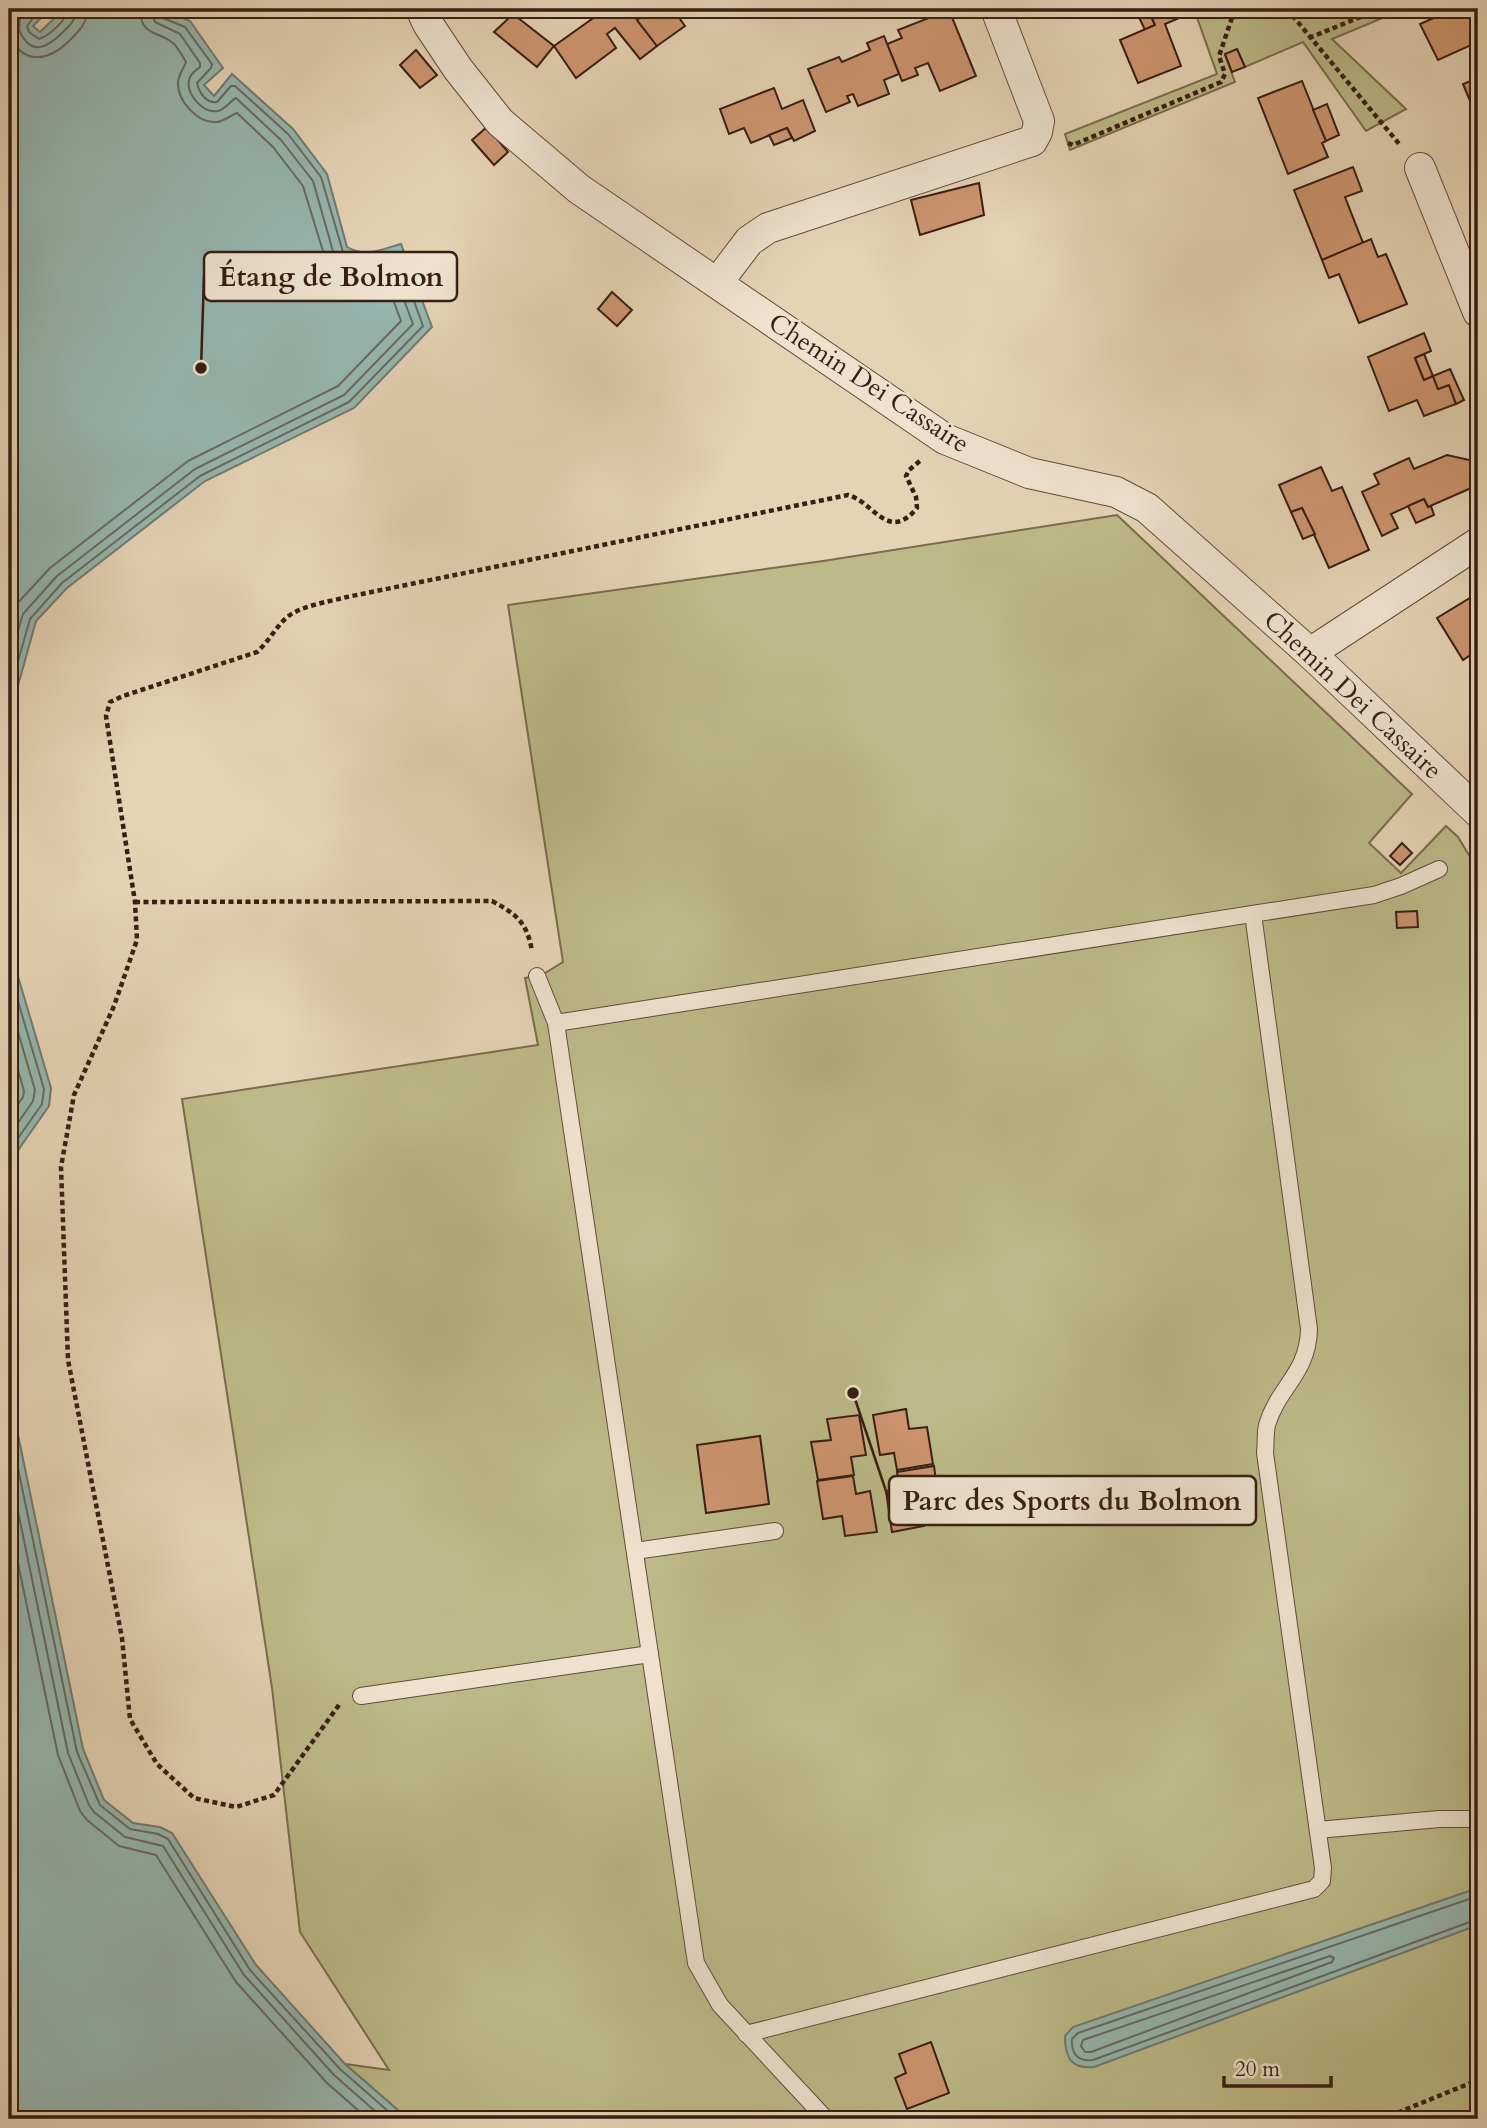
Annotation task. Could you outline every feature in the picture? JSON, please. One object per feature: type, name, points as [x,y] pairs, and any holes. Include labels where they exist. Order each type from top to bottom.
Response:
[{"type":"street","name":"Chemin Dei Cassaire","points":[[421,9],[458,69],[500,122],[579,190],[718,282],[945,439],[1029,472],[1116,492],[1147,508],[1310,653],[1478,812]]},
{"type":"street","points":[[718,282],[749,241],[768,228],[1032,141],[1039,121],[996,9]]},
{"type":"street","points":[[1420,168],[1478,312]]},
{"type":"street","points":[[1310,653],[1478,543]]},
{"type":"lane","points":[[556,1023],[1374,895],[1439,869]]},
{"type":"lane","points":[[746,2034],[1314,1889],[1322,1881],[1318,1830],[1265,1453],[1266,1427],[1274,1406],[1300,1369],[1309,1349],[1309,1329],[1253,914]]},
{"type":"lane","points":[[537,976],[556,1023],[696,1963],[720,2005],[826,2119]]},
{"type":"lane","points":[[635,1551],[775,1531]]},
{"type":"lane","points":[[361,1696],[650,1654]]},
{"type":"lane","points":[[1318,1830],[1439,1819],[1478,1819]]},
{"type":"path","points":[[1037,132],[1073,145],[1221,82],[1225,74],[1219,56],[1235,9]]},
{"type":"path","points":[[1287,9],[1420,168]]},
{"type":"path","points":[[1309,38],[1380,9]]},
{"type":"path","points":[[361,1696],[337,1705],[274,1795],[236,1807],[194,1798],[157,1764],[130,1719],[122,1638],[68,1360],[61,1167],[74,1095],[114,1006],[137,940],[135,902],[106,716],[110,702],[257,652],[287,618],[305,608],[347,597],[848,495],[858,498],[883,520],[896,522],[909,518],[917,508],[916,497],[906,476],[909,470],[945,439]]},
{"type":"path","points":[[135,902],[492,901],[517,915],[531,941],[537,976]]},
{"type":"path","points":[[1382,2119],[1478,2080]]},
{"type":"shaded area","points":[[1194,9],[1326,9],[1329,18],[1350,9],[1404,9],[1332,39],[1406,109],[1366,131],[1303,42],[1245,67],[1237,49],[1225,55],[1235,82],[1070,150],[1065,134],[1217,74]]},
{"type":"shaded area","points":[[1117,515],[1412,794],[1369,843],[1401,873],[1446,826],[1458,837],[1478,870],[1478,2119],[408,2119],[345,2064],[389,2070],[300,1932],[272,1688],[182,1099],[538,1045],[525,978],[545,973],[563,962],[508,605],[823,561]]},
{"type":"water","points":[[9,9],[50,9],[33,26],[40,32],[64,9],[159,9],[190,21],[223,68],[204,85],[214,96],[232,74],[293,129],[327,174],[347,247],[367,252],[401,244],[432,327],[354,408],[205,481],[67,588],[36,621],[9,718]]},
{"type":"water","points":[[9,946],[51,1088],[49,1106],[9,1163]]},
{"type":"water","points":[[9,1391],[83,1749],[104,1800],[133,1823],[160,1827],[172,1833],[256,1965],[345,2064],[408,2119],[9,2119]]},
{"type":"water","points":[[1478,1888],[1478,1925],[1094,2067],[1075,2064],[1068,2056],[1065,2036],[1073,2027]]},
{"type":"building","points":[[606,9],[652,9],[637,20],[657,46],[640,59],[615,28],[607,34],[616,48],[576,78],[554,46]]},
{"type":"building","points":[[652,9],[673,9],[685,26],[657,46],[637,20]]},
{"type":"building","points":[[1148,9],[1155,25],[1145,30],[1136,11]]},
{"type":"building","points":[[1148,9],[1194,9],[1193,12],[1165,24],[1181,66],[1138,83],[1120,40],[1155,25]]},
{"type":"building","points":[[1454,9],[1478,9],[1478,26],[1475,27],[1478,42],[1438,60],[1420,24]]},
{"type":"building","points":[[949,10],[976,76],[940,91],[928,63],[915,68],[918,75],[902,81],[887,44],[902,38],[898,30]]},
{"type":"building","points":[[513,14],[554,46],[537,67],[494,32]]},
{"type":"building","points":[[884,36],[899,74],[884,80],[889,94],[858,106],[853,94],[847,96],[850,102],[826,112],[808,69],[839,57],[842,62],[870,50],[867,43]]},
{"type":"building","points":[[1237,49],[1245,67],[1232,72],[1225,54]]},
{"type":"building","points":[[416,50],[437,75],[420,88],[400,65]]},
{"type":"building","points":[[1478,78],[1478,120],[1463,84]]},
{"type":"building","points":[[1302,81],[1326,141],[1322,143],[1328,157],[1288,174],[1258,98]]},
{"type":"building","points":[[774,88],[782,109],[803,100],[815,131],[794,141],[787,128],[751,143],[744,128],[729,134],[720,109]]},
{"type":"building","points":[[1327,104],[1339,135],[1326,141],[1313,110]]},
{"type":"building","points":[[487,127],[508,152],[494,165],[472,140]]},
{"type":"building","points":[[787,128],[792,138],[774,145],[769,135]]},
{"type":"building","points":[[1353,167],[1362,191],[1345,197],[1363,243],[1322,260],[1294,190]]},
{"type":"building","points":[[979,183],[984,215],[920,235],[911,200]]},
{"type":"building","points":[[1371,239],[1378,257],[1386,254],[1407,304],[1359,323],[1339,274],[1329,278],[1322,260]]},
{"type":"building","points":[[612,292],[632,310],[617,326],[598,309]]},
{"type":"building","points":[[1424,333],[1431,351],[1415,358],[1424,380],[1433,376],[1438,389],[1449,385],[1456,404],[1424,416],[1417,400],[1389,411],[1368,357]]},
{"type":"building","points":[[1424,354],[1433,376],[1424,380],[1415,358]]},
{"type":"building","points":[[1450,369],[1464,400],[1456,404],[1449,385],[1438,389],[1433,376]]},
{"type":"building","points":[[1447,455],[1478,462],[1478,485],[1428,507],[1424,499],[1391,514],[1398,528],[1382,536],[1362,492],[1379,484],[1374,474],[1409,458],[1414,469]]},
{"type":"building","points":[[1321,467],[1332,491],[1342,487],[1369,550],[1329,568],[1302,508],[1291,512],[1279,485]]},
{"type":"building","points":[[1424,499],[1428,507],[1431,506],[1434,515],[1416,523],[1408,506]]},
{"type":"building","points":[[1302,508],[1315,534],[1303,539],[1291,512]]},
{"type":"building","points":[[1478,593],[1478,650],[1463,660],[1437,618]]},
{"type":"building","points":[[1402,843],[1412,853],[1400,865],[1390,856]]},
{"type":"building","points":[[1417,911],[1418,927],[1397,928],[1396,912]]},
{"type":"building","points":[[906,1409],[909,1429],[927,1427],[933,1464],[897,1470],[894,1453],[880,1455],[873,1415]]},
{"type":"building","points":[[859,1415],[866,1455],[851,1457],[854,1475],[818,1480],[811,1442],[831,1440],[827,1419]]},
{"type":"building","points":[[760,1436],[769,1504],[706,1513],[697,1445]]},
{"type":"building","points":[[934,1466],[939,1504],[921,1506],[924,1526],[892,1532],[886,1491],[900,1489],[897,1472]]},
{"type":"building","points":[[853,1476],[856,1494],[870,1491],[877,1532],[845,1536],[842,1516],[823,1519],[817,1481]]},
{"type":"building","points":[[931,2042],[949,2093],[907,2109],[895,2078],[906,2073],[899,2054]]},
{"type":"place","name":"Étang de Bolmon","points":[[201,368]]},
{"type":"place","name":"Parc des Sports du Bolmon","points":[[853,1393]]}]
